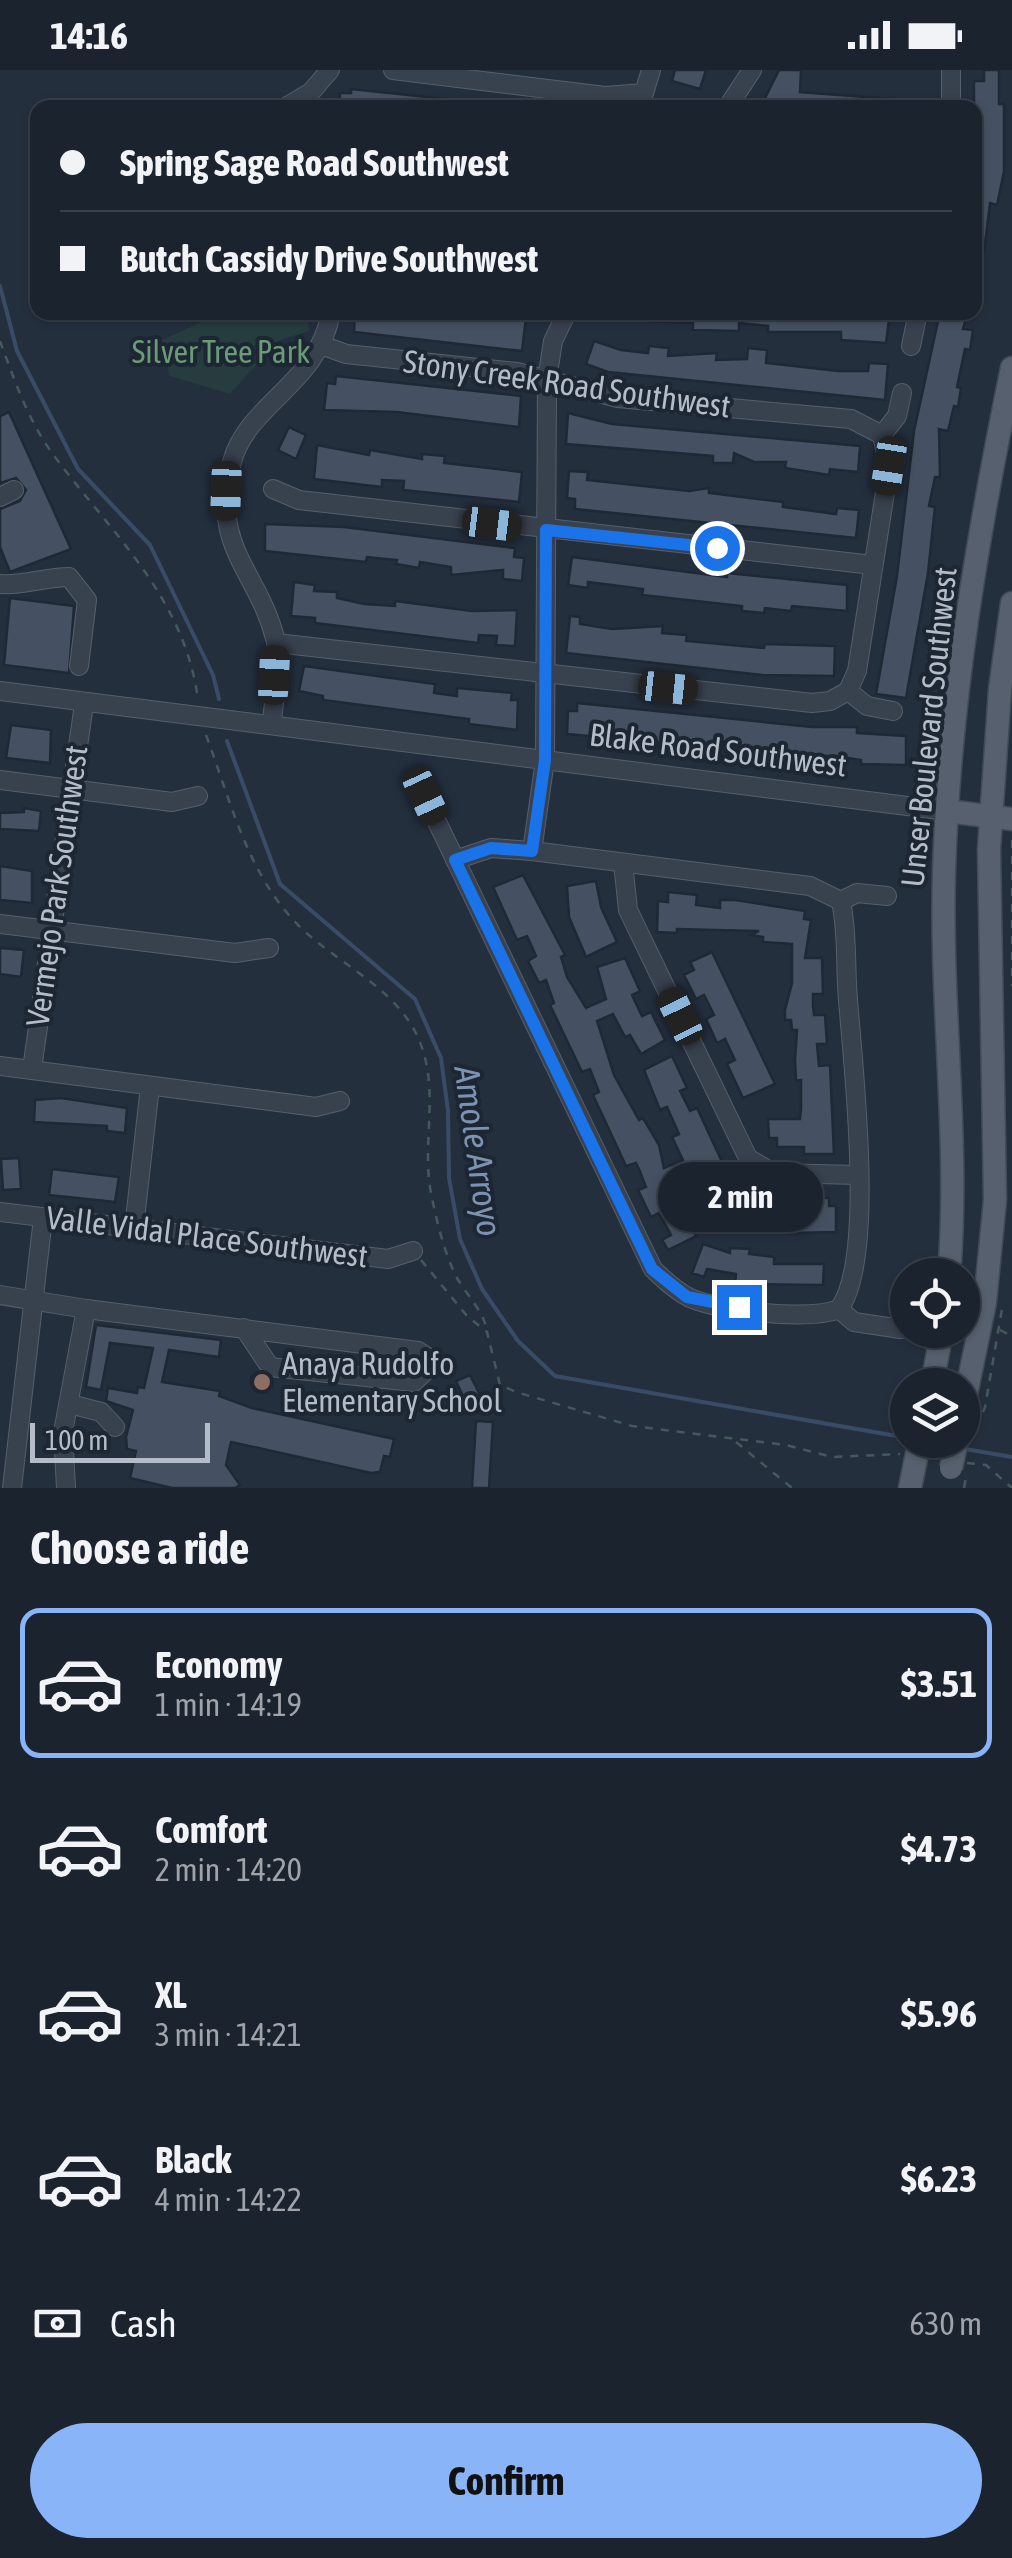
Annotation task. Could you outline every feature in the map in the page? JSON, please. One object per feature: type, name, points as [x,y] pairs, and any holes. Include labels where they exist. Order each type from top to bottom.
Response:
[{"type":"main road","name":"Unser Boulevard Southwest","points":[[950,1258],[952,1128],[943,950],[947,812],[983,522],[1012,368]]},
{"type":"main road","name":"Unser Boulevard Southwest","points":[[972,1368],[986,1302],[995,1200],[1001,818],[1012,603]]},
{"type":"main road","name":"Blake Road Southwest","points":[[947,812],[1001,818]]},
{"type":"main road","points":[[910,1488],[912,1458]]},
{"type":"street","points":[[298,100],[311,92],[330,70]]},
{"type":"street","points":[[393,70],[606,96],[644,93],[651,70]]},
{"type":"street","points":[[732,100],[752,70]]},
{"type":"street","points":[[951,70],[951,100]]},
{"type":"street","points":[[272,726],[276,643],[230,540],[226,491],[232,458],[248,428],[305,372],[321,345],[329,320]]},
{"type":"street","points":[[532,851],[545,760],[547,380],[553,341],[563,320]]},
{"type":"street","points":[[911,346],[916,320]]},
{"type":"street","name":"Stony Creek Road Southwest","points":[[321,345],[346,354],[517,372],[618,398],[851,419],[882,435]]},
{"type":"street","points":[[276,643],[830,701],[848,691],[857,671],[889,466],[882,435],[898,416],[902,392]]},
{"type":"street","points":[[273,490],[300,500],[873,566]]},
{"type":"street","points":[[0,584],[22,586],[44,576],[69,577],[87,600],[80,666]]},
{"type":"street","name":"Blake Road Southwest","points":[[0,691],[947,812]]},
{"type":"street","points":[[848,691],[867,706],[894,711]]},
{"type":"street","name":"Vermejo Park Southwest","points":[[32,1070],[84,704]]},
{"type":"street","points":[[0,780],[172,802],[198,796]]},
{"type":"street","points":[[425,796],[652,1269],[687,1297],[704,1303],[809,1316],[838,1310],[850,1294],[859,1111],[841,901]]},
{"type":"street","points":[[455,860],[491,848],[532,851],[810,886],[841,901]]},
{"type":"street","points":[[623,862],[628,910],[748,1158],[773,1173],[858,1175]]},
{"type":"street","points":[[841,901],[856,892],[888,896]]},
{"type":"street","points":[[0,924],[236,953],[269,948]]},
{"type":"street","points":[[0,1066],[316,1107],[340,1100]]},
{"type":"street","points":[[134,1228],[150,1086]]},
{"type":"street","name":"Valle Vidal Place Southwest","points":[[0,1212],[388,1259],[414,1252]]},
{"type":"street","points":[[12,1488],[43,1218]]},
{"type":"street","points":[[0,1296],[86,1309],[244,1328],[418,1352],[426,1356],[429,1368],[414,1382],[270,1367],[244,1328]]},
{"type":"street","points":[[66,1488],[62,1432],[86,1309]]},
{"type":"street","points":[[838,1310],[854,1322],[890,1327]]},
{"type":"street","points":[[70,1404],[101,1412],[115,1427]]},
{"type":"street","points":[[0,1430],[20,1432]]},
{"type":"path","points":[[0,341],[18,392],[50,450],[154,581],[194,670],[198,702]]},
{"type":"path","points":[[206,735],[245,846],[268,890],[298,925],[394,1003],[413,1028],[429,1070],[432,1196],[455,1273],[484,1318],[500,1385],[632,1426],[786,1445],[832,1457],[890,1453]]},
{"type":"path","points":[[1012,840],[1012,986]]},
{"type":"path","points":[[414,1252],[467,1316],[487,1332]]},
{"type":"path","points":[[1000,1329],[1012,1336]]},
{"type":"path","points":[[735,1441],[792,1488]]},
{"type":"path","points":[[956,1469],[986,1466],[1012,1488]]},
{"type":"green space","name":"Silver Tree Park","points":[[206,320],[308,320],[309,331],[277,341],[230,394],[170,376],[160,341]]},
{"type":"building","points":[[675,70],[706,70],[700,89],[672,81]]},
{"type":"building","points":[[779,70],[801,70],[800,92],[905,100],[764,100]]},
{"type":"building","points":[[984,70],[999,70],[999,104],[1004,104],[1004,172],[997,205],[990,203],[984,253],[982,100],[974,100],[974,81],[984,81]]},
{"type":"building","points":[[351,89],[456,100],[340,100],[340,93],[351,93]]},
{"type":"building","points":[[355,320],[526,320],[522,351],[354,332]]},
{"type":"building","points":[[633,320],[889,320],[886,343],[841,340],[841,332],[768,332],[768,326],[739,323],[739,331],[693,330],[693,323]]},
{"type":"building","points":[[938,320],[966,320],[963,329],[973,330],[957,387],[961,388],[958,407],[954,406],[948,431],[939,429],[940,477],[935,477],[929,506],[935,507],[928,573],[906,698],[876,694],[897,576],[914,431]]},
{"type":"building","points":[[594,341],[648,353],[649,346],[669,348],[668,356],[717,353],[716,360],[747,359],[748,348],[767,350],[766,363],[838,371],[868,371],[869,363],[888,364],[885,400],[608,372],[586,364]]},
{"type":"building","points":[[336,376],[521,396],[519,427],[397,412],[324,410],[327,383],[335,384]]},
{"type":"building","points":[[9,412],[71,549],[10,572],[0,547],[0,509],[20,501],[26,490],[16,478],[0,483],[0,416]]},
{"type":"building","points":[[568,413],[612,424],[860,446],[858,472],[830,469],[829,475],[785,468],[786,462],[754,462],[734,453],[733,463],[713,463],[713,456],[566,444]]},
{"type":"building","points":[[289,427],[306,435],[296,459],[278,450]]},
{"type":"building","points":[[317,445],[369,455],[370,450],[422,459],[422,454],[445,456],[444,463],[522,472],[519,502],[403,490],[404,481],[382,480],[382,487],[314,479]]},
{"type":"building","points":[[569,471],[588,472],[587,480],[689,491],[709,488],[709,493],[783,502],[783,507],[836,514],[837,508],[859,510],[856,538],[575,509],[575,499],[567,498]]},
{"type":"building","points":[[265,524],[344,527],[515,548],[514,557],[524,558],[522,581],[503,579],[503,570],[451,575],[451,567],[420,562],[419,568],[396,564],[397,560],[367,557],[366,562],[265,551]]},
{"type":"building","points":[[572,557],[727,577],[727,573],[847,585],[847,611],[792,606],[791,611],[742,611],[742,606],[642,595],[643,589],[588,582],[588,588],[568,585]]},
{"type":"building","points":[[294,582],[315,585],[314,591],[337,592],[337,598],[364,604],[395,606],[395,601],[472,611],[517,610],[515,646],[496,645],[497,636],[479,635],[478,643],[315,623],[315,618],[291,616]]},
{"type":"building","points":[[10,598],[74,606],[69,673],[4,665]]},
{"type":"building","points":[[570,616],[580,617],[580,624],[612,629],[663,626],[662,633],[687,635],[686,641],[764,648],[765,644],[835,646],[834,676],[762,675],[566,653]]},
{"type":"building","points":[[304,666],[435,684],[434,693],[457,696],[457,688],[512,693],[511,700],[518,700],[517,730],[469,724],[469,719],[323,700],[323,696],[299,691]]},
{"type":"building","points":[[577,703],[812,727],[857,727],[857,733],[906,736],[906,765],[861,764],[861,760],[836,756],[762,756],[763,752],[737,748],[738,742],[708,742],[708,747],[567,734],[568,711],[577,711]]},
{"type":"building","points":[[11,725],[51,730],[50,763],[6,758]]},
{"type":"building","points":[[24,808],[41,811],[39,831],[0,829],[0,813],[24,812]]},
{"type":"building","points":[[0,866],[32,871],[32,903],[0,900]]},
{"type":"building","points":[[523,875],[565,955],[561,957],[567,977],[586,1008],[606,999],[597,967],[625,958],[640,991],[632,995],[642,1016],[651,1012],[665,1040],[641,1054],[630,1035],[625,1037],[613,1014],[597,1021],[614,1075],[639,1120],[643,1118],[659,1145],[664,1168],[683,1160],[672,1137],[679,1134],[667,1107],[660,1110],[644,1070],[672,1056],[687,1088],[680,1091],[690,1111],[697,1108],[724,1166],[678,1190],[696,1236],[668,1250],[662,1240],[671,1235],[659,1213],[651,1217],[638,1190],[646,1187],[639,1169],[636,1163],[626,1166],[593,1095],[599,1092],[590,1069],[582,1072],[550,1005],[554,1003],[546,980],[539,983],[528,961],[536,956],[527,936],[517,940],[493,887]]},
{"type":"building","points":[[596,881],[601,907],[617,942],[586,957],[569,917],[567,886]]},
{"type":"building","points":[[668,892],[697,895],[696,905],[720,908],[720,900],[735,900],[805,911],[804,919],[811,920],[805,958],[822,958],[823,994],[813,994],[813,1006],[814,1015],[825,1015],[827,1044],[817,1044],[819,1066],[830,1065],[834,1154],[804,1154],[804,1147],[777,1147],[777,1138],[769,1138],[768,1119],[800,1119],[801,1080],[796,1081],[795,1060],[797,1030],[792,1030],[791,1020],[785,1020],[792,983],[792,944],[763,942],[763,937],[751,935],[759,931],[657,932],[658,901],[668,902]]},
{"type":"building","points":[[0,948],[24,950],[21,977],[0,974]]},
{"type":"building","points":[[712,952],[775,1084],[743,1098],[727,1064],[735,1060],[725,1039],[717,1043],[706,1019],[714,1015],[704,995],[696,999],[684,975],[694,970],[690,962]]},
{"type":"building","points":[[61,1098],[127,1108],[125,1133],[107,1131],[107,1126],[34,1122],[35,1100]]},
{"type":"building","points":[[19,1158],[21,1189],[3,1190],[1,1159]]},
{"type":"building","points":[[52,1169],[119,1177],[115,1202],[49,1195]]},
{"type":"building","points":[[744,1189],[762,1197],[749,1224],[731,1216]]},
{"type":"building","points":[[768,1197],[779,1197],[779,1207],[800,1207],[800,1197],[829,1198],[829,1206],[836,1206],[836,1232],[792,1233],[792,1224],[768,1224]]},
{"type":"building","points":[[703,1244],[730,1253],[730,1248],[750,1249],[749,1254],[774,1257],[774,1264],[824,1264],[823,1285],[735,1284],[736,1274],[707,1269],[704,1277],[692,1273]]},
{"type":"building","points":[[96,1325],[221,1340],[219,1357],[169,1350],[162,1382],[220,1391],[219,1396],[252,1408],[394,1439],[390,1457],[384,1456],[380,1472],[371,1473],[231,1442],[226,1465],[240,1485],[235,1488],[172,1488],[130,1478],[136,1451],[127,1449],[126,1437],[133,1410],[106,1401],[108,1388],[137,1393],[138,1387],[144,1388],[153,1348],[110,1343],[101,1390],[86,1387]]},
{"type":"building","points":[[470,1375],[483,1401],[470,1411],[456,1381]]},
{"type":"building","points":[[476,1421],[493,1422],[489,1488],[472,1488]]},
{"type":"waterway","name":"Amole Arroyo","points":[[0,286],[17,351],[78,469],[150,545],[213,675],[219,699]]},
{"type":"waterway","name":"Amole Arroyo","points":[[227,741],[280,884],[415,999],[441,1058],[448,1111],[449,1178],[460,1239],[482,1289],[518,1341],[555,1376],[890,1435]]},
{"type":"waterway","name":"Amole Arroyo","points":[[980,1452],[1012,1457]]},
{"type":"place","name":"Anaya Rudolfo Elementary School","points":[[262,1382]]},
{"type":"route","points":[[717,548],[546,530],[545,760],[532,851],[491,848],[472,851],[455,860],[652,1269],[687,1297],[739,1307]]}]
